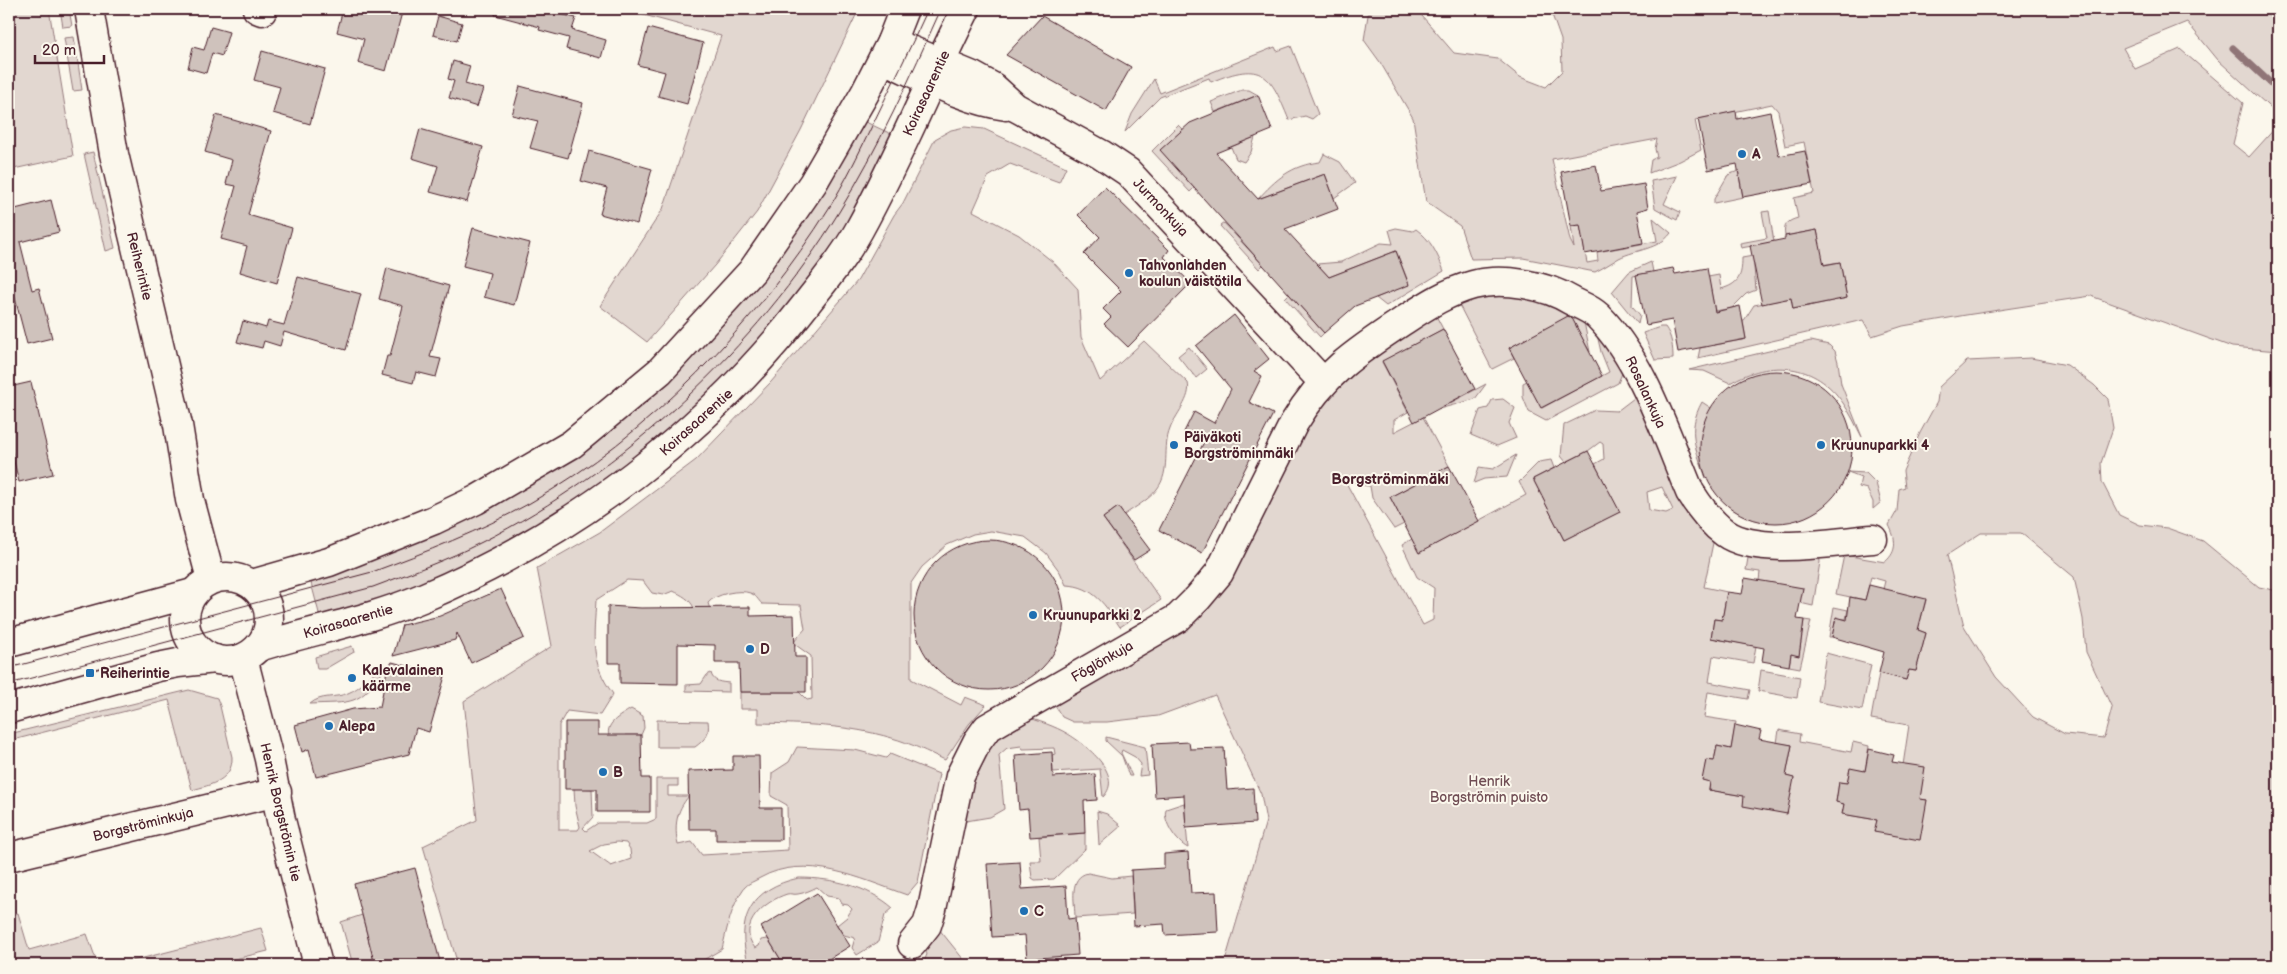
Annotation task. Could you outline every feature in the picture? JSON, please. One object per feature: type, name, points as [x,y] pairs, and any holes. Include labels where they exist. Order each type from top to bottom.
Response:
[{"type":"street","name":"Reiherintie","points":[[89,9],[114,154],[178,425],[202,586]]},
{"type":"street","points":[[252,584],[329,562],[426,524],[476,500],[572,444],[646,383],[752,271],[813,183],[862,100],[887,50],[904,9]]},
{"type":"street","name":"Koirasaarentie","points":[[251,652],[390,610],[492,566],[577,516],[634,476],[683,436],[727,395],[788,328],[831,272],[858,232],[966,9]]},
{"type":"street","name":"Jurmonkuja","points":[[887,50],[936,71],[989,103],[1015,107],[1101,154],[1128,172],[1323,382]]},
{"type":"street","name":"Rosalankuja","points":[[1323,382],[1358,350],[1440,297],[1475,285],[1518,283],[1559,293],[1597,315],[1629,354],[1690,492],[1701,509],[1726,534],[1743,541],[1769,546],[1873,539]]},
{"type":"street","name":"Föglönkuja","points":[[912,944],[927,924],[932,909],[960,776],[977,742],[988,728],[1178,618],[1198,598],[1219,573],[1294,423],[1308,400],[1323,382]]},
{"type":"street","points":[[9,643],[232,576],[252,584],[262,595],[270,616],[267,632],[251,652],[234,661],[215,660],[178,663],[158,667],[9,709]]},
{"type":"street","points":[[202,586],[185,614],[186,630],[195,647],[204,655],[215,660]]},
{"type":"street","name":"Henrik Borgströmin tie","points":[[251,652],[281,820],[318,965]]},
{"type":"street","name":"Borgströminkuja","points":[[9,857],[277,792]]},
{"type":"green space","points":[[9,9],[49,9],[73,156],[9,170]]},
{"type":"green space","points":[[60,9],[69,9],[72,26],[63,27]]},
{"type":"green space","points":[[622,9],[859,9],[801,130],[757,212],[715,265],[647,342],[600,306],[663,209],[721,36]]},
{"type":"green space","points":[[1369,9],[1416,9],[1454,53],[1498,59],[1520,77],[1546,87],[1562,71],[1561,40],[1550,9],[2265,9],[2278,13],[2278,115],[2218,60],[2187,22],[2123,48],[2135,69],[2180,49],[2243,103],[2233,144],[2249,157],[2278,125],[2278,351],[2232,347],[2091,296],[1903,326],[1872,336],[1863,320],[1698,358],[1700,348],[1746,339],[1743,322],[1754,305],[1791,298],[1793,309],[1847,298],[1840,262],[1815,266],[1812,245],[1820,244],[1817,230],[1785,236],[1787,224],[1798,218],[1794,198],[1814,193],[1804,142],[1785,146],[1778,111],[1772,104],[1695,120],[1701,150],[1680,161],[1649,173],[1651,160],[1657,157],[1655,149],[1657,139],[1552,159],[1570,240],[1574,248],[1571,226],[1580,225],[1587,263],[1598,261],[1597,252],[1657,241],[1653,218],[1671,233],[1660,243],[1619,258],[1595,272],[1523,258],[1471,259],[1460,226],[1426,202],[1413,118],[1380,62],[1364,40]]},
{"type":"green space","points":[[74,37],[82,90],[73,91],[64,38]]},
{"type":"green space","points":[[1291,46],[1318,114],[1312,119],[1305,116],[1289,120],[1270,82],[1254,72],[1242,72],[1211,82],[1209,78],[1160,97],[1125,132],[1132,114],[1154,79],[1160,93],[1275,47],[1277,51]]},
{"type":"green space","points":[[1242,90],[1249,90],[1258,95],[1215,112],[1211,102]]},
{"type":"green space","points":[[857,118],[900,138],[805,296],[650,455],[444,581],[320,617],[309,575],[634,402]]},
{"type":"green space","points":[[1178,125],[1183,130],[1161,150],[1194,188],[1190,192],[1152,151]]},
{"type":"green space","points":[[965,127],[984,129],[1066,167],[1059,182],[1010,164],[988,177],[973,211],[1019,235],[1053,262],[1078,289],[1081,337],[1100,381],[1144,341],[1188,383],[1188,395],[1172,424],[1168,436],[1164,475],[1157,489],[1146,500],[1124,515],[1118,507],[1103,518],[1161,600],[1120,627],[1098,598],[1084,589],[1066,585],[1060,572],[1046,553],[1025,537],[991,531],[973,534],[947,545],[922,567],[911,583],[911,679],[961,705],[965,697],[986,705],[969,724],[945,760],[899,740],[859,730],[809,725],[758,723],[758,709],[740,709],[740,692],[799,692],[807,700],[812,699],[811,656],[793,643],[805,629],[801,605],[762,604],[752,594],[734,592],[716,597],[708,603],[712,616],[694,608],[688,600],[673,591],[663,595],[652,593],[643,581],[627,580],[596,600],[595,649],[600,671],[613,694],[600,715],[567,711],[559,725],[559,830],[578,830],[580,827],[575,806],[574,788],[592,789],[593,817],[583,828],[586,831],[598,823],[647,823],[656,819],[656,779],[678,779],[678,786],[668,786],[668,796],[689,796],[681,807],[677,819],[678,845],[692,842],[702,855],[788,850],[787,805],[771,796],[772,773],[789,762],[797,747],[855,750],[886,758],[890,754],[939,774],[918,882],[907,895],[834,871],[796,867],[778,871],[752,882],[744,888],[733,910],[722,949],[695,965],[458,965],[423,846],[477,820],[464,701],[552,646],[537,568],[600,532],[696,460],[771,382],[858,280],[894,215],[903,203],[935,139],[951,130]],"holes":[[[626,843],[630,849],[631,859],[611,866],[590,851],[604,844]]]},
{"type":"green space","points":[[1255,137],[1251,152],[1244,162],[1236,159],[1231,147]]},
{"type":"green space","points":[[93,152],[115,248],[106,251],[84,154]]},
{"type":"green space","points":[[1324,154],[1340,162],[1355,183],[1334,198],[1325,174],[1258,199],[1285,174],[1301,166],[1320,162]]},
{"type":"green space","points":[[1738,171],[1743,197],[1714,203],[1714,199],[1728,175]]},
{"type":"green space","points":[[1677,176],[1664,204],[1680,212],[1677,220],[1655,208],[1651,181]]},
{"type":"green space","points":[[1769,211],[1774,242],[1741,248],[1740,243],[1767,238],[1762,212]]},
{"type":"green space","points":[[1224,223],[1263,265],[1259,269],[1220,226]]},
{"type":"green space","points":[[1396,228],[1413,231],[1416,229],[1421,233],[1433,247],[1444,271],[1386,306],[1376,298],[1409,284],[1396,251],[1329,277],[1317,264],[1341,262],[1381,243],[1393,244],[1389,230]]},
{"type":"green space","points":[[1753,256],[1756,290],[1746,294],[1732,308],[1715,311],[1708,277],[1719,275],[1721,289],[1732,285],[1740,274],[1742,258]]},
{"type":"green space","points":[[1651,262],[1653,272],[1633,276],[1632,306],[1640,315],[1638,324],[1612,292],[1629,272]]},
{"type":"green space","points":[[1289,294],[1324,333],[1320,337],[1285,298]]},
{"type":"green space","points":[[1474,294],[1535,296],[1583,317],[1590,352],[1570,316],[1509,348],[1514,358],[1492,369],[1457,301]]},
{"type":"green space","name":"Henrik Borgströmin puisto","points":[[1434,312],[1443,329],[1382,362],[1408,412],[1394,420],[1394,432],[1423,417],[1449,466],[1390,497],[1404,524],[1394,529],[1372,498],[1370,486],[1359,485],[1343,477],[1423,625],[1433,620],[1434,588],[1417,577],[1402,545],[1412,539],[1419,553],[1526,495],[1519,482],[1539,462],[1551,460],[1554,468],[1533,479],[1564,540],[1619,512],[1595,464],[1604,459],[1603,444],[1600,442],[1588,451],[1566,462],[1561,456],[1564,425],[1595,410],[1617,411],[1638,395],[1714,538],[1704,587],[1727,592],[1722,620],[1714,619],[1711,638],[1756,646],[1753,663],[1713,656],[1709,682],[1750,690],[1748,699],[1708,692],[1704,717],[1736,722],[1731,749],[1717,746],[1714,761],[1706,760],[1703,780],[1710,782],[1709,790],[1744,796],[1793,778],[1786,776],[1792,745],[1777,743],[1779,730],[1800,734],[1799,742],[1851,752],[1853,742],[1869,746],[1865,771],[1850,769],[1847,783],[1839,782],[1836,802],[1844,804],[1843,814],[1877,820],[1875,831],[1927,800],[1920,799],[1902,772],[1909,725],[1871,719],[1879,673],[1906,680],[1909,670],[1916,671],[1926,633],[1918,630],[1926,600],[1883,589],[1885,581],[1871,577],[1865,600],[1836,594],[1844,555],[1885,562],[1892,554],[1895,545],[1889,525],[1897,511],[1899,489],[1905,487],[1903,471],[1920,433],[1937,402],[1939,387],[1967,361],[2031,358],[2067,365],[2094,385],[2108,399],[2113,428],[2101,463],[2102,482],[2119,515],[2140,525],[2167,528],[2203,541],[2259,587],[2278,591],[2278,965],[1190,965],[1226,958],[1266,821],[1261,794],[1215,695],[1158,716],[1107,722],[1073,722],[1062,717],[1052,701],[1182,622],[1309,418],[1339,382]],"holes":[[[1662,487],[1673,510],[1666,513],[1649,510],[1647,492]],[[1981,533],[2021,533],[2074,577],[2083,619],[2086,652],[2112,708],[2104,738],[2065,734],[2033,717],[1996,677],[1964,626],[1947,555]]]},
{"type":"green space","points":[[1595,326],[1625,366],[1618,383],[1546,421],[1529,412],[1523,397],[1523,383],[1527,381],[1542,408],[1609,372],[1601,352]]},
{"type":"green space","points":[[1665,327],[1671,338],[1673,359],[1655,360],[1643,333]]},
{"type":"green space","points":[[1811,341],[1829,345],[1835,351],[1841,384],[1862,437],[1846,407],[1832,390],[1820,380],[1806,373],[1776,368],[1745,375],[1730,383],[1704,371],[1689,370]]},
{"type":"green space","points":[[1189,347],[1207,369],[1196,378],[1178,356]]},
{"type":"green space","points":[[1486,384],[1475,399],[1439,409]]},
{"type":"green space","points":[[1503,399],[1515,408],[1509,423],[1516,438],[1497,446],[1471,435],[1480,410],[1488,408],[1492,400]]},
{"type":"green space","points":[[1702,402],[1711,408],[1704,427],[1701,443],[1706,478],[1694,440],[1694,422]]},
{"type":"green space","points":[[1516,455],[1507,477],[1484,479],[1474,483],[1479,467],[1493,469]]},
{"type":"green space","points":[[1848,472],[1866,473],[1876,483],[1881,502],[1873,509],[1873,502],[1867,489],[1859,487],[1861,477]]},
{"type":"green space","points":[[1819,551],[1820,562],[1813,606],[1800,603],[1759,581],[1760,572],[1746,570],[1748,558],[1752,553]]},
{"type":"green space","points":[[1834,607],[1848,610],[1846,619],[1836,618],[1832,637],[1829,637]]},
{"type":"green space","points":[[1804,620],[1811,621],[1800,668],[1789,666],[1791,654],[1799,655]]},
{"type":"green space","points":[[352,646],[354,652],[325,669],[317,669],[315,657]]},
{"type":"green space","points":[[1826,653],[1871,665],[1862,710],[1818,702]]},
{"type":"green space","points":[[376,670],[384,670],[368,691],[353,700],[310,704],[319,699],[343,695],[352,691],[364,683]]},
{"type":"green space","points":[[1761,670],[1800,677],[1797,698],[1758,691]]},
{"type":"green space","points":[[711,673],[715,680],[729,683],[729,692],[686,691],[686,685],[701,684],[707,675]]},
{"type":"green space","points":[[189,690],[217,698],[232,757],[229,771],[225,776],[213,783],[192,790],[169,700],[9,741],[9,734]]},
{"type":"green space","points":[[631,709],[643,716],[644,728],[641,735],[625,735],[625,743],[610,739],[608,734],[611,725]]},
{"type":"green space","points":[[1024,716],[1058,729],[1084,745],[1106,770],[1109,788],[1103,797],[1100,769],[1053,772],[1052,755],[1055,754],[1054,748],[1023,749],[1021,746],[1007,748],[999,755],[1004,809],[990,817],[960,822],[969,786],[980,761],[987,750]]},
{"type":"green space","points":[[657,720],[708,721],[708,732],[695,747],[657,747]]},
{"type":"green space","points":[[1106,737],[1145,747],[1148,775],[1139,776],[1141,764],[1135,757],[1122,750],[1121,753],[1132,776],[1129,776],[1122,756],[1106,741]]},
{"type":"green space","points":[[1184,803],[1188,848],[1171,831],[1165,814],[1166,809]]},
{"type":"green space","points":[[1097,811],[1107,814],[1121,826],[1099,845]]},
{"type":"green space","points":[[1085,833],[1085,849],[1054,879],[1035,880],[1032,878],[1030,861],[1041,861],[1039,837]]},
{"type":"green space","points":[[1088,873],[1112,878],[1131,876],[1133,914],[1075,918],[1075,885],[1082,875]]},
{"type":"green space","points":[[799,878],[811,878],[849,885],[872,894],[893,908],[885,915],[878,942],[857,955],[852,948],[855,938],[844,935],[837,925],[847,917],[852,909],[848,905],[842,904],[839,898],[827,896],[817,887],[803,893],[779,897],[762,908],[751,923],[750,939],[755,948],[759,946],[761,940],[768,939],[784,965],[749,965],[744,933],[750,908],[769,889]]},
{"type":"green space","points":[[18,913],[29,950],[87,934],[98,965],[9,965],[9,916]]},
{"type":"green space","points":[[362,915],[375,965],[353,965],[341,922]]},
{"type":"green space","points":[[261,928],[268,951],[210,965],[116,965]]},
{"type":"green space","points":[[939,929],[968,965],[923,965],[927,954],[924,949],[934,940]]},
{"type":"building","points":[[343,9],[403,9],[386,71],[358,63],[364,39],[337,32]]},
{"type":"building","points":[[496,9],[541,9],[576,18],[572,30],[606,40],[601,58],[566,49],[569,38],[539,30],[540,27],[495,15]]},
{"type":"building","points":[[438,16],[462,23],[457,41],[433,35]]},
{"type":"building","points":[[1042,16],[1131,67],[1106,111],[1006,55]]},
{"type":"building","points":[[211,27],[229,32],[222,56],[212,53],[206,73],[188,68],[193,47],[204,50]]},
{"type":"building","points":[[648,28],[703,43],[687,104],[658,96],[665,72],[638,65]]},
{"type":"building","points":[[262,51],[325,69],[310,124],[273,113],[280,87],[254,80]]},
{"type":"building","points":[[453,61],[470,66],[465,84],[483,89],[477,107],[449,98],[454,81],[448,79]]},
{"type":"building","points":[[520,86],[583,103],[568,158],[530,148],[538,121],[512,115]]},
{"type":"building","points":[[1258,95],[1272,130],[1216,153],[1258,199],[1325,174],[1338,209],[1285,229],[1329,277],[1396,251],[1409,285],[1355,306],[1324,333],[1160,150],[1190,123]]},
{"type":"building","name":"A","points":[[1736,111],[1737,119],[1770,112],[1779,156],[1805,151],[1812,184],[1743,197],[1737,164],[1708,170],[1698,119]]},
{"type":"building","points":[[216,115],[271,131],[248,215],[292,228],[277,283],[240,272],[247,246],[221,239],[236,186],[226,184],[232,160],[205,152]]},
{"type":"building","points":[[420,129],[483,147],[467,202],[430,192],[438,166],[412,158]]},
{"type":"building","points":[[589,151],[652,169],[637,224],[600,214],[607,188],[581,181]]},
{"type":"building","points":[[1596,165],[1601,191],[1644,184],[1648,208],[1637,211],[1643,243],[1585,254],[1580,225],[1571,226],[1561,172]]},
{"type":"building","points":[[1105,187],[1169,250],[1164,257],[1191,283],[1128,347],[1104,324],[1111,317],[1103,309],[1121,291],[1084,254],[1100,237],[1078,215]]},
{"type":"building","points":[[51,200],[59,232],[20,242],[32,290],[39,288],[52,338],[27,344],[9,275],[9,224],[15,224],[11,210]]},
{"type":"building","points":[[473,228],[530,243],[514,305],[484,297],[490,273],[463,266]]},
{"type":"building","points":[[1817,230],[1824,265],[1840,262],[1847,298],[1793,309],[1791,298],[1762,304],[1750,246],[1785,239],[1785,236]]},
{"type":"building","points":[[387,268],[449,286],[430,357],[441,359],[436,377],[416,372],[413,383],[382,375],[387,356],[390,356],[403,306],[379,299]]},
{"type":"building","points":[[1673,268],[1675,274],[1707,268],[1715,312],[1740,306],[1746,339],[1678,352],[1672,320],[1646,325],[1636,275]]},
{"type":"building","points":[[298,277],[361,294],[346,350],[284,332],[280,346],[264,341],[262,348],[237,342],[243,321],[266,328],[268,321],[284,325]]},
{"type":"building","points":[[1234,315],[1269,359],[1254,371],[1262,376],[1249,402],[1273,414],[1202,553],[1159,530],[1204,442],[1184,432],[1194,412],[1214,423],[1231,389],[1196,346]]},
{"type":"building","points":[[1568,316],[1572,318],[1602,376],[1541,408],[1509,348]]},
{"type":"building","points":[[1443,329],[1475,389],[1414,422],[1382,361]]},
{"type":"building","name":"Kruunuparkki 4","points":[[1776,371],[1805,377],[1830,393],[1846,418],[1852,447],[1846,476],[1830,501],[1805,517],[1776,523],[1747,517],[1722,501],[1706,476],[1700,447],[1706,418],[1722,393],[1747,377]]},
{"type":"building","points":[[31,382],[53,474],[19,482],[9,441],[9,387]]},
{"type":"building","points":[[1588,451],[1620,512],[1564,540],[1533,479]]},
{"type":"building","points":[[1449,466],[1479,521],[1419,553],[1390,497]]},
{"type":"building","points":[[1118,507],[1150,550],[1134,560],[1103,518]]},
{"type":"building","name":"Kruunuparkki 2","points":[[989,540],[1018,546],[1042,562],[1058,586],[1064,615],[1058,644],[1042,668],[1018,684],[989,690],[960,684],[936,668],[920,644],[914,615],[920,586],[936,562],[960,546]]},
{"type":"building","points":[[1745,578],[1803,588],[1797,619],[1804,620],[1799,656],[1791,654],[1789,666],[1762,661],[1764,648],[1711,638],[1714,619],[1722,620],[1727,592],[1742,594]]},
{"type":"building","points":[[1869,585],[1926,599],[1918,630],[1926,633],[1916,671],[1909,670],[1906,680],[1879,673],[1884,652],[1832,637],[1836,617],[1847,620],[1850,597],[1865,600]]},
{"type":"building","points":[[501,589],[524,638],[471,663],[457,633],[455,640],[393,656],[402,625],[440,616]]},
{"type":"building","points":[[608,606],[641,608],[750,607],[750,616],[794,615],[795,657],[806,657],[806,692],[740,692],[739,663],[715,663],[715,645],[678,644],[678,684],[620,683],[620,663],[608,663]]},
{"type":"building","points":[[392,662],[445,676],[429,732],[416,728],[409,754],[316,777],[309,749],[302,752],[295,725],[353,709],[380,707],[387,670]]},
{"type":"building","name":"B","points":[[565,722],[598,722],[598,735],[641,735],[642,778],[650,778],[650,812],[597,812],[597,789],[565,789]]},
{"type":"building","points":[[1735,725],[1761,731],[1759,739],[1792,745],[1786,776],[1794,778],[1787,814],[1743,806],[1744,796],[1709,790],[1710,782],[1702,780],[1706,760],[1714,761],[1717,746],[1731,749]]},
{"type":"building","points":[[1189,742],[1190,749],[1224,748],[1227,790],[1253,788],[1255,823],[1186,828],[1184,795],[1155,797],[1152,744]]},
{"type":"building","points":[[1869,749],[1894,755],[1892,762],[1925,767],[1920,799],[1927,800],[1920,840],[1874,832],[1877,820],[1842,814],[1844,804],[1836,802],[1839,782],[1847,783],[1850,768],[1865,771]]},
{"type":"building","points":[[1052,752],[1053,777],[1095,774],[1097,800],[1084,801],[1085,833],[1030,837],[1028,809],[1019,810],[1015,755]]},
{"type":"building","points":[[733,756],[759,756],[760,808],[781,808],[781,840],[716,840],[716,829],[689,829],[688,771],[733,770]]},
{"type":"building","points":[[1188,852],[1191,893],[1216,892],[1218,932],[1165,935],[1164,924],[1134,926],[1131,870],[1164,868],[1164,854]]},
{"type":"building","name":"C","points":[[1020,862],[1022,889],[1066,886],[1068,919],[1075,918],[1078,955],[1027,959],[1025,935],[992,937],[987,864]]},
{"type":"building","points":[[415,868],[441,965],[375,965],[354,884]]},
{"type":"building","points":[[817,893],[850,946],[819,965],[784,965],[761,927]]},
{"type":"waterway","points":[[2233,48],[2278,90]]},
{"type":"tram line","points":[[9,668],[372,572],[433,549],[492,523],[530,503],[574,476],[617,445],[697,373],[769,293],[801,251],[829,208],[861,148],[928,9]]},
{"type":"tram line","points":[[9,684],[373,587],[469,549],[534,513],[586,479],[635,442],[683,401],[727,357],[768,311],[806,262],[839,212],[881,137],[941,9]]},
{"type":"place","name":"A","points":[[1742,154]]},
{"type":"place","name":"Tahvonlahden koulun väistötila","points":[[1129,273]]},
{"type":"place","name":"Päiväkoti Borgströminmäki","points":[[1174,445]]},
{"type":"place","name":"Kruunuparkki 4","points":[[1821,445]]},
{"type":"place","name":"Kruunuparkki 2","points":[[1033,615]]},
{"type":"place","name":"D","points":[[750,649]]},
{"type":"place","name":"Reiherintie","points":[[90,673]]},
{"type":"place","name":"Kalevalainen käärme","points":[[352,678]]},
{"type":"place","name":"Alepa","points":[[329,726]]},
{"type":"place","name":"B","points":[[603,772]]},
{"type":"place","name":"C","points":[[1024,911]]},
{"type":"district","name":"Borgströminmäki","points":[[1390,479]]}]
